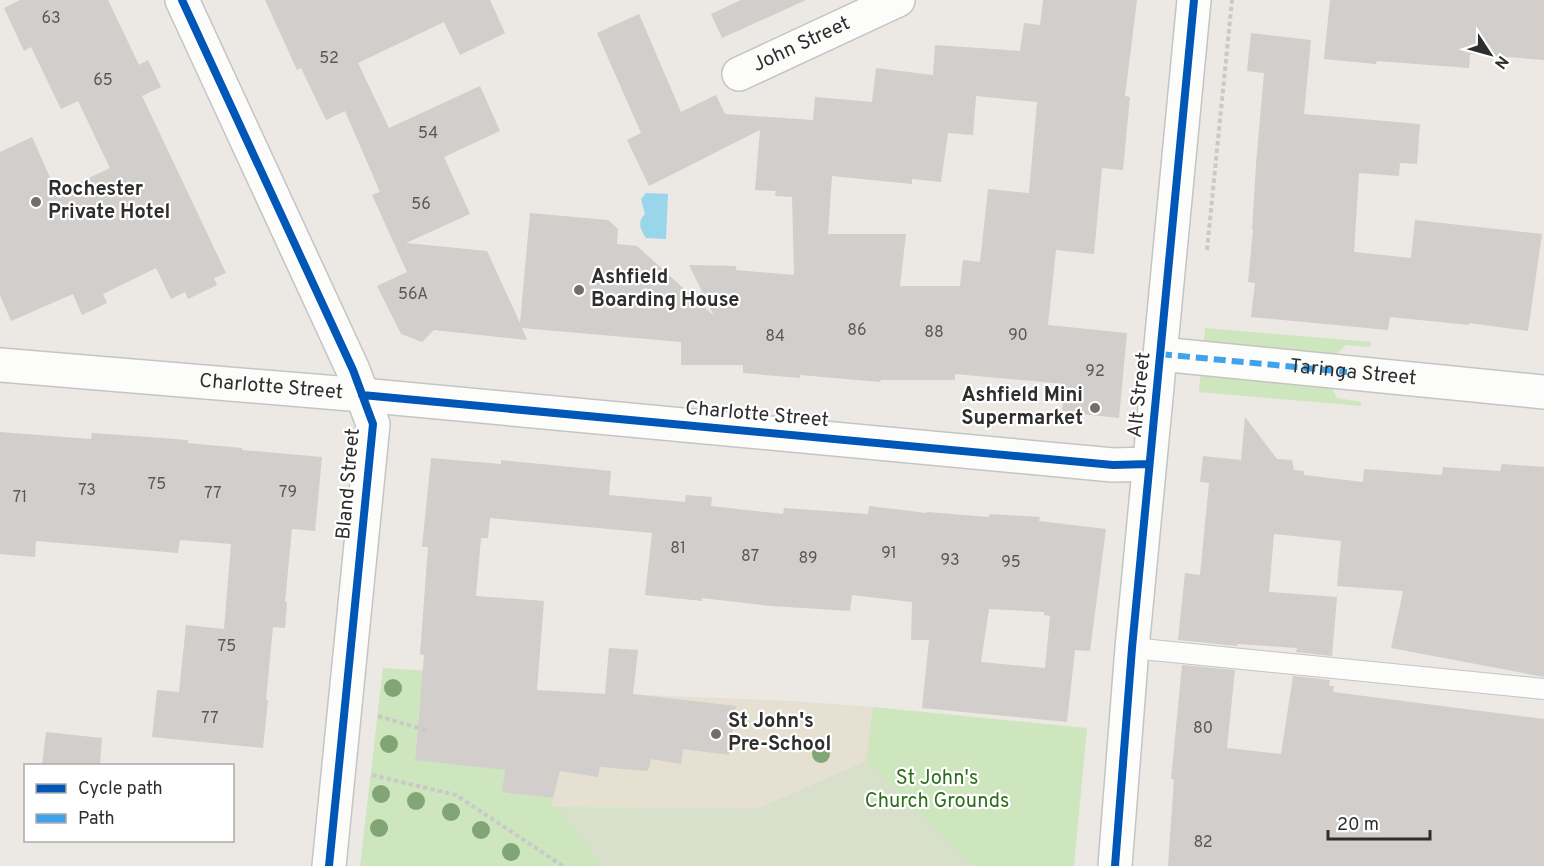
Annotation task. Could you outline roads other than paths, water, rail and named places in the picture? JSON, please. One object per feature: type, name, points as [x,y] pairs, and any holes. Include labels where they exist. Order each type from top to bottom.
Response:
[{"type":"street","name":"Bland Street","points":[[182,0],[353,370],[373,424],[329,866]]},
{"type":"street","name":"John Street","points":[[739,75],[898,0]]},
{"type":"street","name":"Alt Street","points":[[1115,866],[1132,648],[1194,0]]},
{"type":"street","name":"Taringa Street","points":[[1160,354],[1544,392]]},
{"type":"street","name":"Charlotte Street","points":[[0,365],[362,395],[1113,465],[1149,464]]},
{"type":"lane","points":[[1132,648],[1544,689]]},
{"type":"water","points":[[646,193],[668,194],[666,239],[646,238],[642,232],[640,223],[645,214],[641,199]]},
{"type":"place","name":"Rochester Private Hotel","points":[[36,202]]},
{"type":"place","name":"Ashfield Boarding House","points":[[579,290]]},
{"type":"place","name":"Ashfield Mini Supermarket","points":[[1095,408]]},
{"type":"place","name":"St John's Pre-School","points":[[716,734]]},
{"type":"park label","name":"St John's Church Grounds","points":[[937,790]]}]
